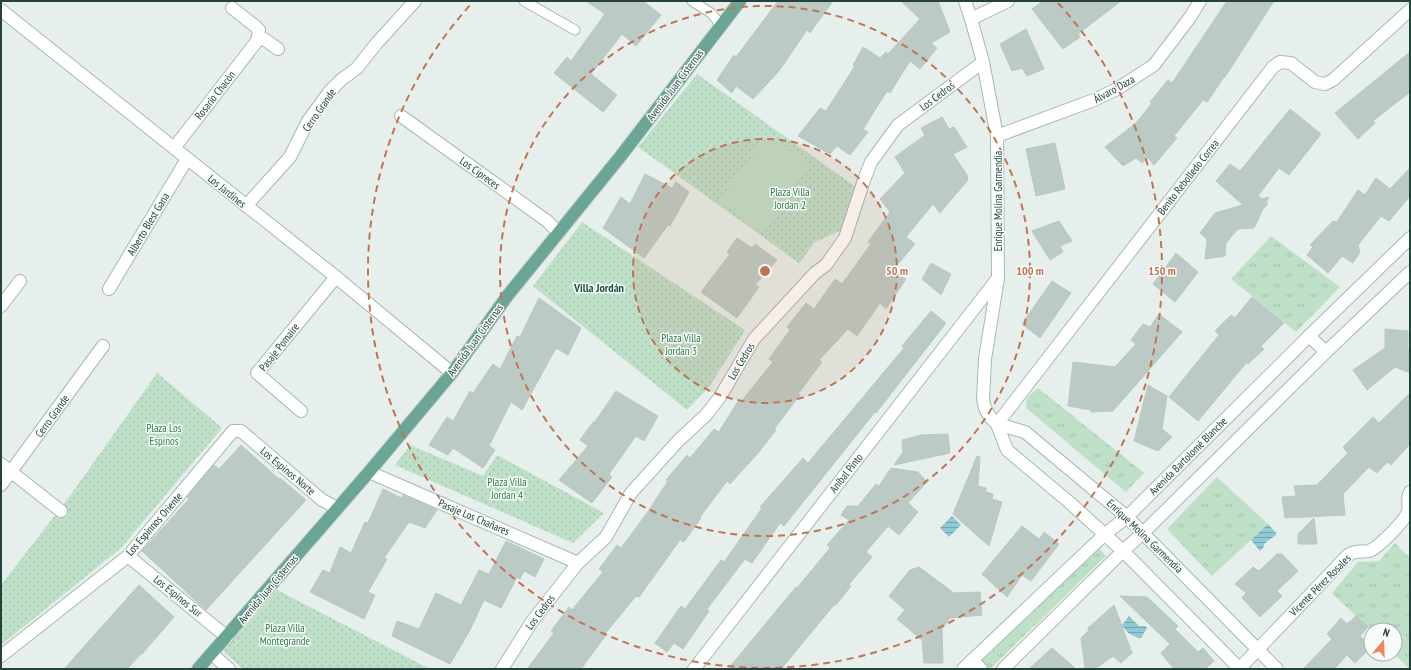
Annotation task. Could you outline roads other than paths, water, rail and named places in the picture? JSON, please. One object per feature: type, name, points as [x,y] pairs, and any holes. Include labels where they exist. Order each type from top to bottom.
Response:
[{"type":"main road","name":"Avenida Juan Cisternas","points":[[198,669],[369,472],[452,373],[508,295],[620,157],[740,1]]},
{"type":"street","name":"Cerro Grande","points":[[246,206],[290,157],[308,121],[330,91],[341,80],[357,68],[376,44],[415,1]]},
{"type":"street","name":"Enrique Molina Garmendia","points":[[965,1],[983,62],[997,136],[999,224],[998,278],[985,360],[983,399],[985,408],[990,417],[997,424],[1007,450],[1105,534],[1240,669]]},
{"type":"street","points":[[971,19],[1008,1]]},
{"type":"street","name":"Álvaro Daza","points":[[997,136],[1094,100],[1117,89],[1154,65],[1192,16],[1200,1]]},
{"type":"street","points":[[232,8],[259,30],[257,41]]},
{"type":"street","name":"Los Jardines","points":[[1,10],[336,277],[452,373]]},
{"type":"street","name":"Benito Rebolledo Correa","points":[[997,424],[1273,67],[1280,62],[1291,63],[1315,82],[1325,84],[1333,80],[1410,10]]},
{"type":"street","points":[[257,41],[260,38],[264,39],[278,49]]},
{"type":"street","name":"Rosario Chacón","points":[[174,148],[257,41]]},
{"type":"street","name":"Los Cedros","points":[[502,669],[533,620],[578,563],[606,537],[631,493],[678,440],[706,415],[715,403],[754,339],[815,273],[830,259],[845,238],[863,183],[872,162],[898,125],[983,62]]},
{"type":"street","name":"Los Cipreces","points":[[401,116],[547,221],[559,233]]},
{"type":"street","name":"Alberto Blest Gana","points":[[109,289],[187,159]]},
{"type":"street","name":"Avenida Bartolomé Blanche","points":[[963,669],[1105,534],[1127,516],[1410,238]]},
{"type":"street","name":"Avenida Bartolomé Blanche","points":[[1003,669],[1326,352],[1410,272]]},
{"type":"street","name":"Pasaje Pomaire","points":[[301,411],[257,373],[336,277]]},
{"type":"street","name":"Aníbal Pinto","points":[[694,669],[998,278]]},
{"type":"street","points":[[1,306],[20,281]]},
{"type":"street","points":[[1309,336],[1326,352]]},
{"type":"street","name":"Cerro Grande","points":[[1,485],[6,468],[103,346]]},
{"type":"street","name":"Enrique Molina Garmendia","points":[[997,424],[1025,432],[1127,516],[1277,669]]},
{"type":"street","name":"Los Espinnos Oriente","points":[[1,656],[128,556],[233,431],[241,431]]},
{"type":"street","name":"Los Espinos Norte","points":[[241,431],[322,500],[337,508]]},
{"type":"street","points":[[6,468],[61,511]]},
{"type":"street","name":"Pasaje Los Chañares","points":[[369,472],[578,563]]},
{"type":"street","name":"Vicente Pérez Rosales","points":[[1240,669],[1348,555],[1355,551],[1368,551],[1376,548],[1404,520],[1409,510],[1407,501],[1410,492]]},
{"type":"street","name":"Los Espinos Sur","points":[[128,556],[227,637]]},
{"type":"street","points":[[212,654],[229,669]]},
{"type":"street","points":[[972,660],[981,669]]},
{"type":"lane","points":[[524,1],[575,30]]},
{"type":"lane","points":[[692,1],[710,13],[721,25]]},
{"type":"water","points":[[952,516],[961,525],[949,537],[940,528]]},
{"type":"water","points":[[1268,524],[1277,534],[1264,544],[1264,547],[1260,551],[1251,540]]},
{"type":"water","points":[[1129,616],[1139,626],[1146,626],[1147,628],[1141,638],[1130,634],[1122,625]]},
{"type":"district","name":"Villa Jordán","points":[[599,288]]},
{"type":"park label","name":"Plaza Villa Jordan 2","points":[[790,198]]},
{"type":"park label","name":"Plaza Villa Jordan 3","points":[[681,344]]},
{"type":"park label","name":"Plaza Los Espinos","points":[[164,434]]},
{"type":"park label","name":"Plaza Villa Jordan 4","points":[[507,488]]},
{"type":"park label","name":"Plaza Villa Montegrande","points":[[285,634]]}]
